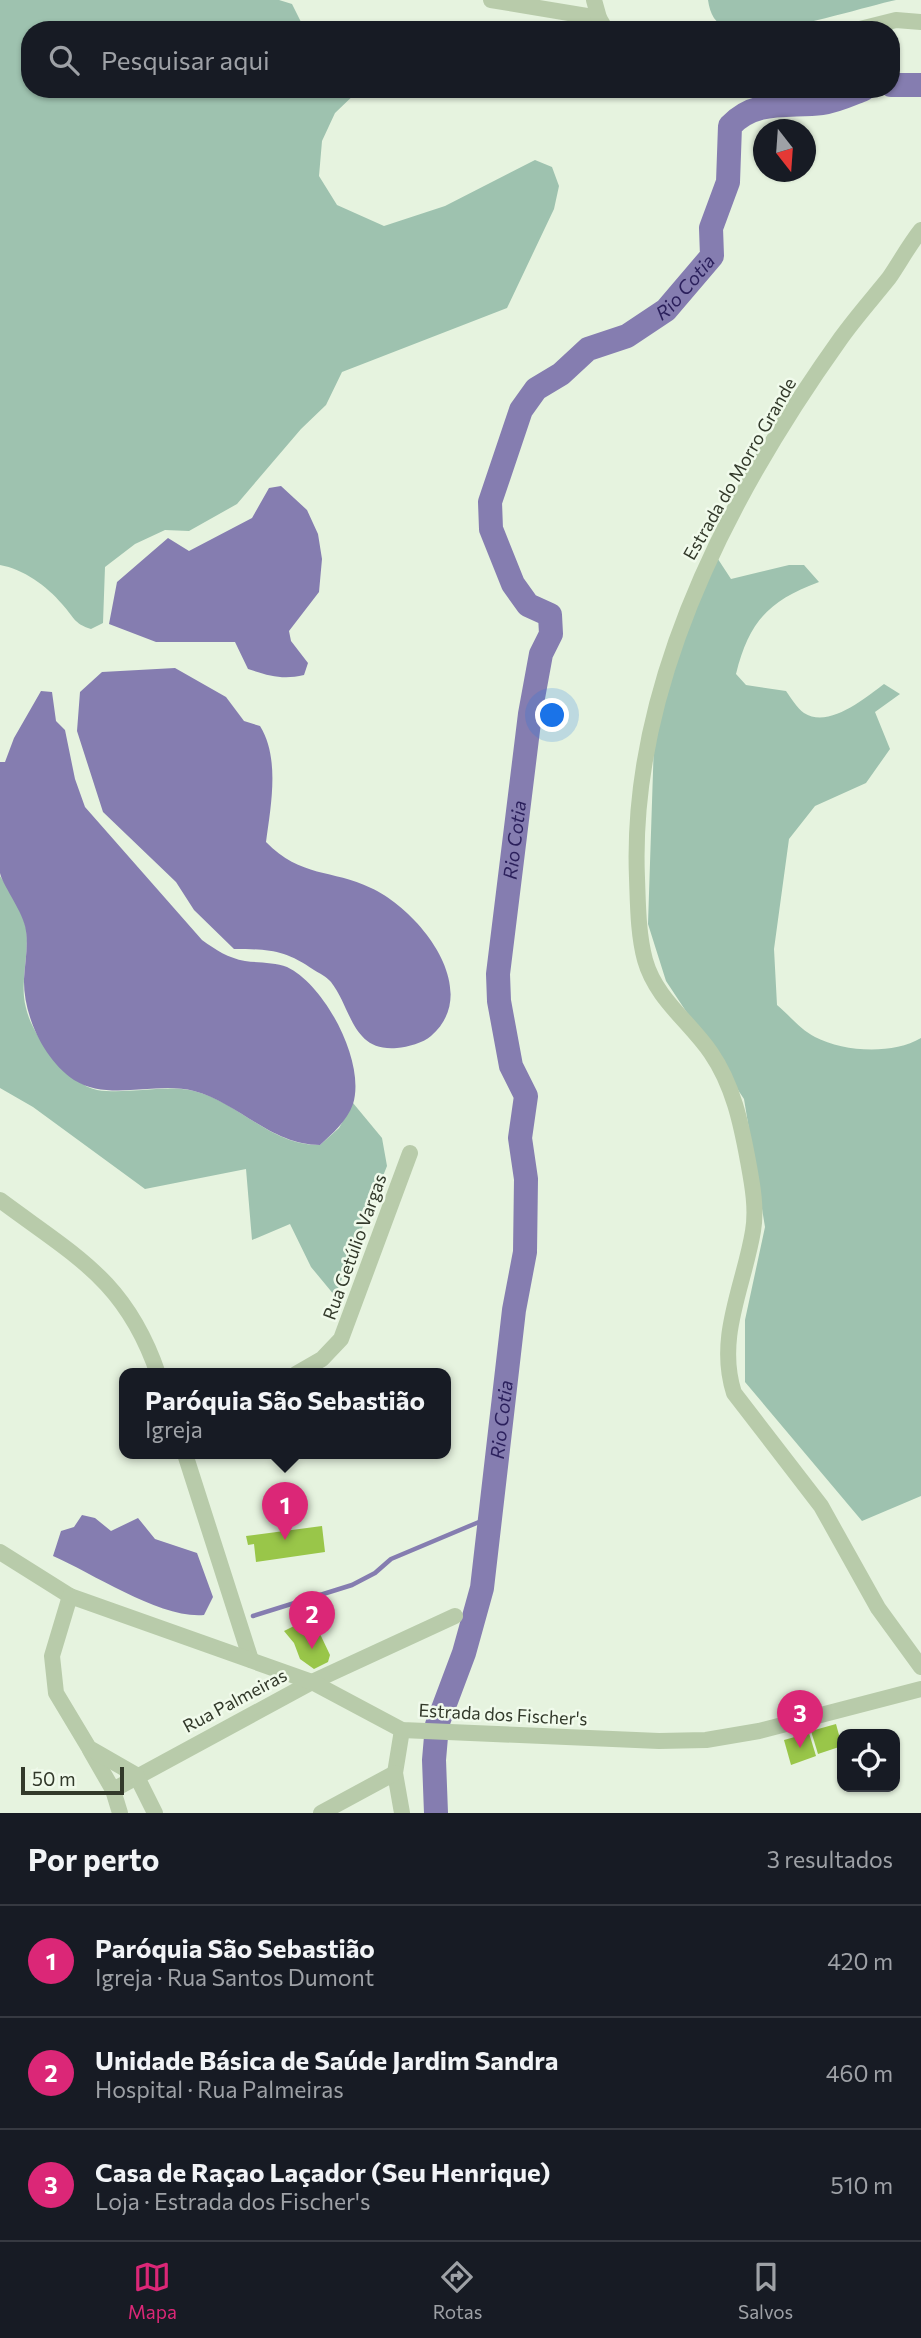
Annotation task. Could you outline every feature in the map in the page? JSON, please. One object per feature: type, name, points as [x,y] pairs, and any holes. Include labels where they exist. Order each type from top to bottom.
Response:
[{"type":"street","points":[[491,0],[589,21]]},
{"type":"street","points":[[594,0],[602,21]]},
{"type":"street","points":[[892,21],[921,22]]},
{"type":"street","name":"Estrada do Morro Grande","points":[[921,230],[841,338],[786,422],[703,573],[660,689],[644,751],[636,848],[641,940],[646,963],[666,1002],[696,1033],[722,1071],[737,1107],[748,1159],[754,1197],[753,1228],[727,1346],[728,1373],[734,1393],[821,1506],[878,1608],[921,1667]]},
{"type":"street","name":"Rua Getúlio Vargas","points":[[306,1368],[322,1359],[341,1339],[410,1153]]},
{"type":"street","points":[[0,1200],[94,1268],[127,1306],[150,1349],[156,1368]]},
{"type":"street","points":[[187,1459],[251,1660]]},
{"type":"street","name":"Estrada dos Fischer's","points":[[0,1552],[17,1559],[70,1596],[312,1682],[402,1730],[659,1741],[706,1740],[760,1731],[921,1689]]},
{"type":"street","points":[[70,1596],[52,1656],[52,1676],[70,1720],[113,1790],[120,1813]]},
{"type":"street","name":"Rua Palmeiras","points":[[113,1790],[136,1775],[312,1682],[454,1616]]},
{"type":"street","points":[[402,1730],[395,1773],[402,1813]]},
{"type":"street","points":[[89,1748],[136,1775],[155,1813]]},
{"type":"street","points":[[321,1813],[395,1773]]},
{"type":"green space","points":[[0,0],[279,0],[292,4],[300,21],[21,21],[21,98],[351,98],[335,113],[322,141],[319,176],[337,205],[384,226],[445,206],[535,160],[552,167],[559,186],[554,209],[507,308],[342,372],[326,405],[301,429],[237,504],[189,531],[165,530],[135,544],[105,567],[103,623],[91,629],[85,627],[34,579],[0,565]]},
{"type":"green space","points":[[708,0],[896,0],[815,21],[717,21]]},
{"type":"green space","points":[[714,553],[731,579],[789,565],[804,565],[819,582],[786,597],[763,616],[755,627],[747,640],[736,674],[746,685],[786,691],[801,711],[814,717],[835,715],[846,710],[884,684],[900,694],[875,712],[890,749],[866,783],[815,806],[789,839],[774,949],[777,1005],[810,1034],[840,1046],[868,1050],[896,1047],[921,1038],[921,1496],[862,1521],[745,1382],[745,1320],[765,1227],[744,1099],[666,981],[648,924],[655,711]]},
{"type":"green space","points":[[0,876],[19,907],[26,928],[24,998],[30,1019],[43,1045],[75,1079],[97,1090],[194,1091],[226,1104],[286,1139],[320,1145],[339,1128],[353,1103],[382,1138],[387,1166],[335,1296],[311,1267],[290,1224],[252,1240],[246,1169],[145,1189],[33,1107],[0,1088]]},
{"type":"shaded area","points":[[281,486],[307,510],[318,534],[322,559],[319,592],[289,631],[291,641],[308,663],[304,675],[276,677],[248,669],[235,642],[156,642],[109,624],[117,582],[168,538],[189,551],[252,518],[269,488]]},
{"type":"shaded area","points":[[175,668],[226,697],[244,721],[260,726],[270,752],[272,767],[272,797],[266,842],[292,862],[371,888],[408,914],[425,932],[448,974],[451,996],[446,1017],[431,1036],[415,1044],[397,1048],[371,1043],[355,1027],[331,982],[304,963],[285,955],[267,950],[234,949],[194,910],[176,882],[103,812],[77,731],[80,692],[102,672]]},
{"type":"shaded area","points":[[41,691],[52,692],[56,721],[65,730],[75,779],[85,807],[202,940],[233,958],[287,967],[301,976],[328,1007],[348,1047],[354,1067],[355,1087],[353,1104],[347,1116],[320,1145],[286,1138],[226,1104],[194,1091],[164,1088],[117,1091],[88,1086],[63,1071],[44,1048],[27,1007],[24,979],[27,945],[25,926],[0,873],[0,762],[5,762],[14,738]]},
{"type":"shaded area","points":[[82,1515],[95,1518],[111,1531],[138,1518],[155,1539],[197,1553],[213,1597],[204,1615],[168,1610],[148,1603],[53,1556],[61,1531],[74,1527]]},
{"type":"building","points":[[322,1526],[325,1552],[256,1562],[254,1544],[248,1545],[246,1536]]},
{"type":"building","points":[[312,1617],[330,1655],[328,1662],[314,1669],[300,1659],[294,1643],[284,1631]]},
{"type":"building","points":[[836,1724],[837,1748],[818,1754],[811,1731]]},
{"type":"building","points":[[809,1733],[816,1756],[791,1765],[784,1740]]},
{"type":"waterway","name":"Rio Cotia","points":[[900,85],[921,85]]},
{"type":"waterway","name":"Rio Cotia","points":[[436,1813],[434,1760],[437,1725],[464,1653],[482,1588],[514,1310],[525,1252],[526,1179],[520,1138],[526,1096],[511,1066],[499,1001],[498,974],[530,714],[541,654],[551,634],[550,615],[528,605],[513,584],[491,529],[490,502],[521,410],[536,389],[561,374],[588,349],[627,336],[666,310],[712,256],[711,228],[728,182],[730,126],[740,117],[761,108],[828,102],[841,98]]},
{"type":"waterway","points":[[253,1616],[352,1585],[375,1573],[391,1559],[479,1522],[488,1526]]},
{"type":"place","name":"Paróquia São Sebastião","points":[[285,1540]]},
{"type":"place","name":"Unidade Básica de Saúde Jardim Sandra","points":[[312,1649]]},
{"type":"place","name":"Casa de Raçao Laçador (Seu Henrique)","points":[[800,1748]]}]
